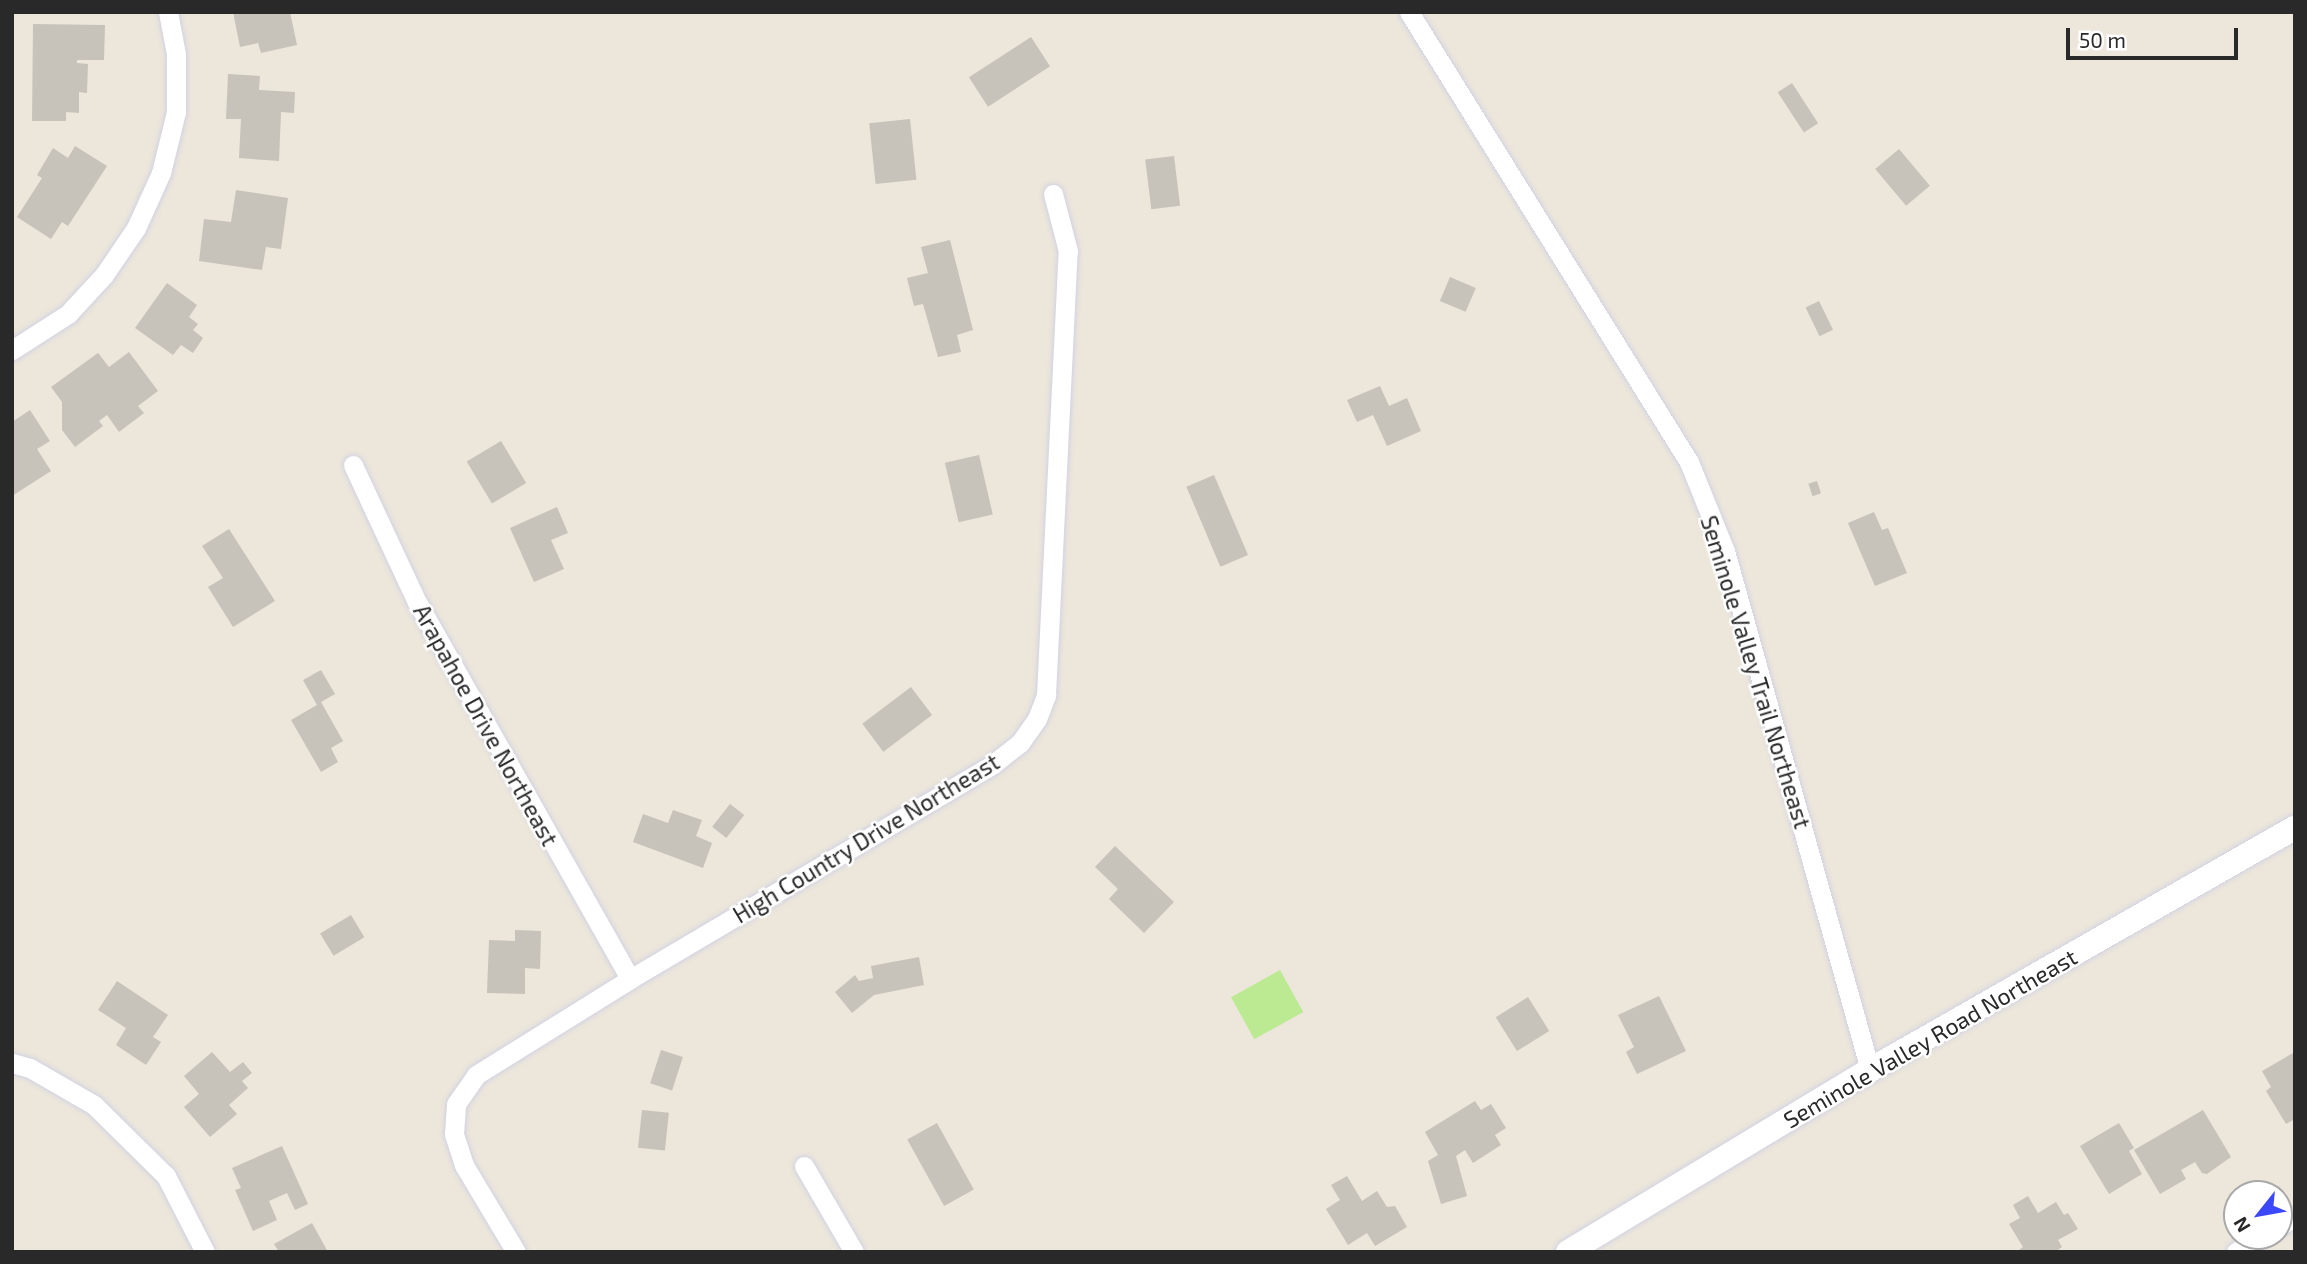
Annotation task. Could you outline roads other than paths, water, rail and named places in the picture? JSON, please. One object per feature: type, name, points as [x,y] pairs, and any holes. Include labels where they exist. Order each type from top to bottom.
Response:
[{"type":"street","points":[[12,351],[68,314],[104,275],[136,228],[161,173],[176,113],[176,54],[168,12]]},
{"type":"street","name":"Seminole Valley Trail Northeast","points":[[1409,12],[1689,462],[1725,551],[1870,1070]]},
{"type":"street","name":"High Country Drive Northeast","points":[[516,1252],[464,1165],[454,1134],[456,1104],[476,1075],[630,979],[993,764],[1020,743],[1037,719],[1046,695],[1068,251],[1053,194]]},
{"type":"street","name":"Arapahoe Drive Northeast","points":[[353,465],[417,602],[630,979]]},
{"type":"street","name":"Seminole Valley Road Northeast","points":[[1568,1252],[1870,1070],[2295,828]]},
{"type":"street","points":[[12,1063],[30,1068],[94,1105],[166,1176],[205,1252]]},
{"type":"street","points":[[804,1166],[853,1252]]}]
